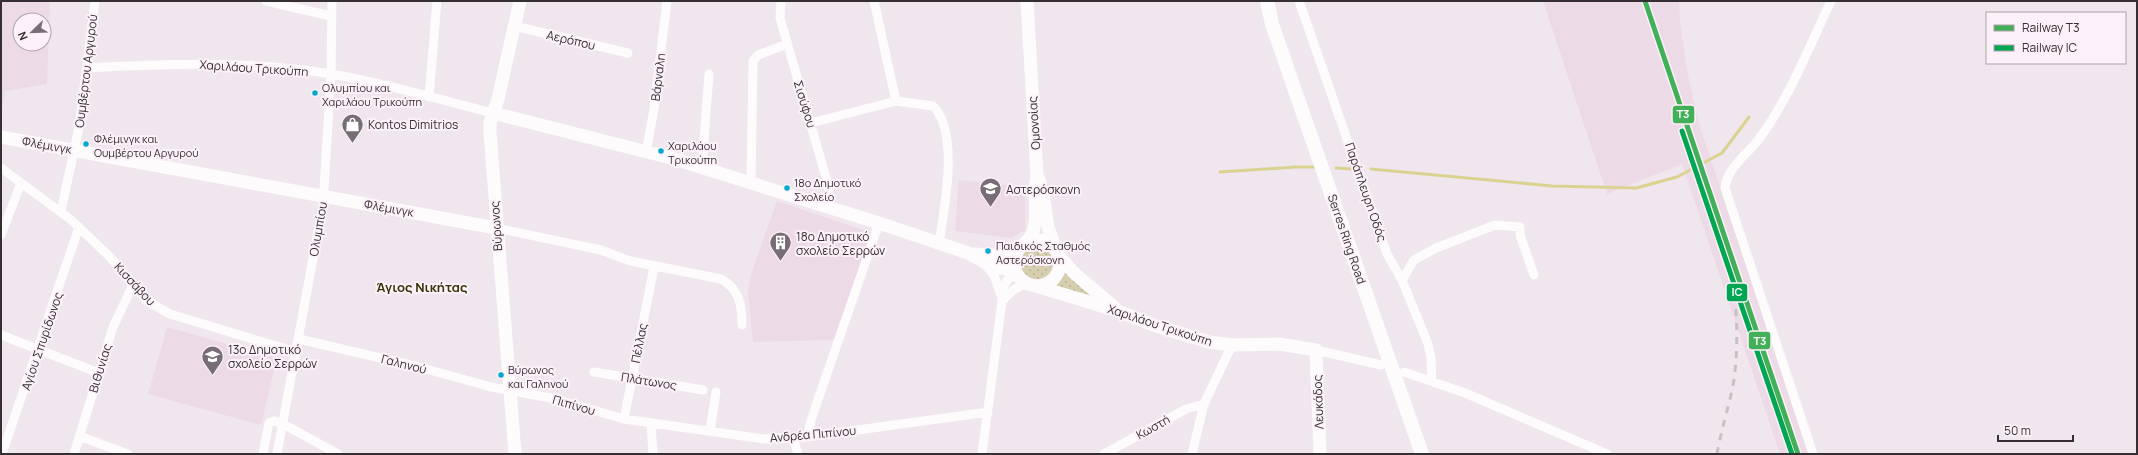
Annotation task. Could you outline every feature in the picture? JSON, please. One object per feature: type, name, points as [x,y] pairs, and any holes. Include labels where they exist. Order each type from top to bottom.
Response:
[{"type":"main road","name":"Serres Ring Road","points":[[1261,1],[1272,24],[1422,454]]},
{"type":"main road","name":"Serres Ring Road","points":[[1267,1],[1272,24]]},
{"type":"street","name":"Ουμβέρτου Αργυρού","points":[[61,211],[76,150],[88,68],[95,1]]},
{"type":"street","points":[[266,1],[331,16]]},
{"type":"street","name":"Ολυμπίου","points":[[277,454],[284,424],[324,196],[331,75],[332,1]]},
{"type":"street","points":[[429,97],[438,1]]},
{"type":"street","name":"Βύρωνος","points":[[515,454],[496,228],[490,132],[493,113],[500,91],[520,1]]},
{"type":"street","name":"Βάρναλη","points":[[646,152],[654,109],[667,1]]},
{"type":"street","name":"Σισύφου","points":[[781,1],[779,13],[829,188],[827,207]]},
{"type":"street","points":[[874,1],[896,101]]},
{"type":"street","name":"Ομονοίας","points":[[1023,245],[1033,234],[1036,226],[1034,193],[1037,175],[1026,1]]},
{"type":"street","name":"Παράπλευρη Οδός","points":[[1299,1],[1387,254],[1402,280],[1428,344],[1431,357],[1432,381]]},
{"type":"street","points":[[1813,454],[1725,188],[1727,177],[1756,142],[1788,92],[1831,1]]},
{"type":"street","name":"Αερόπου","points":[[514,26],[628,53]]},
{"type":"street","points":[[751,182],[753,61],[758,55],[787,44]]},
{"type":"street","name":"Χαριλάου Τρικούπη","points":[[88,68],[155,64],[222,64],[300,70],[331,75],[429,97],[646,152],[751,182],[968,253],[983,262],[1024,279],[1196,339],[1232,345],[1279,344],[1316,350],[1381,365]]},
{"type":"street","points":[[702,168],[709,74]]},
{"type":"street","points":[[811,123],[896,101],[933,106],[939,113],[943,123],[949,151],[939,244]]},
{"type":"street","name":"Φλέμινγκ","points":[[1,137],[496,228],[601,250],[623,259],[654,267],[716,277],[726,282],[740,297],[742,325]]},
{"type":"street","name":"Κισσάβου","points":[[1,168],[61,211],[79,227],[116,263],[133,285],[151,304],[170,314],[296,352]]},
{"type":"street","points":[[982,454],[1002,301],[1002,289],[1010,277],[1050,282],[1058,271],[1057,253],[1048,226],[1043,194],[1037,175]]},
{"type":"street","points":[[1,235],[21,183]]},
{"type":"street","points":[[807,437],[816,405],[839,343],[879,223]]},
{"type":"street","points":[[1402,280],[1414,260],[1442,246],[1495,225],[1520,227],[1520,235],[1534,275]]},
{"type":"street","name":"Αγίου Σπυρίδωνος","points":[[2,454],[39,349],[79,227]]},
{"type":"street","points":[[968,253],[999,257],[1007,255],[1032,240],[1046,242],[1074,273],[1118,311]]},
{"type":"street","points":[[1023,245],[1014,261],[1024,279]]},
{"type":"street","points":[[983,262],[996,279],[1002,301]]},
{"type":"street","name":"Πέλλας","points":[[620,418],[633,378],[654,267]]},
{"type":"street","points":[[1002,301],[1024,279]]},
{"type":"street","name":"Βιθυνίας","points":[[74,454],[113,327],[133,285]]},
{"type":"street","points":[[1,335],[98,373]]},
{"type":"street","name":"Γαληνού","points":[[299,339],[510,390]]},
{"type":"street","points":[[1192,454],[1204,404],[1232,345]]},
{"type":"street","name":"Λευκάδος","points":[[1316,350],[1320,454]]},
{"type":"street","name":"Πλάτωνος","points":[[594,372],[703,390]]},
{"type":"street","points":[[1404,372],[1432,381],[1499,408],[1606,454]]},
{"type":"street","name":"Πιπίνου","points":[[510,390],[551,398],[620,418]]},
{"type":"street","points":[[710,431],[716,392]]},
{"type":"street","name":"Κωστή","points":[[1104,454],[1186,409],[1204,404]]},
{"type":"street","name":"Ανδρέα Πιπίνου","points":[[620,418],[651,424],[764,438],[792,438],[988,412]]},
{"type":"street","points":[[263,454],[269,423],[274,421],[284,424],[338,454]]},
{"type":"street","points":[[651,424],[652,454]]},
{"type":"street","points":[[79,436],[128,454]]},
{"type":"street","points":[[792,438],[798,454]]},
{"type":"shaded area","points":[[1,1],[50,1],[50,12],[12,12],[12,52],[48,52],[47,84],[5,91],[1,116]]},
{"type":"shaded area","points":[[1543,1],[1679,1],[1680,21],[1687,71],[1699,124],[1810,454],[1780,454],[1682,164],[1607,194]]},
{"type":"shaded area","name":"Αστερόσκονη","points":[[959,180],[1025,187],[1025,230],[1011,238],[955,231]]},
{"type":"shaded area","points":[[777,201],[872,233],[838,336],[832,340],[753,342],[748,291],[752,271]]},
{"type":"shaded area","points":[[1034,247],[1040,247],[1050,254],[1053,263],[1052,269],[1046,276],[1040,279],[1034,279],[1024,272],[1021,266],[1021,260],[1028,250]]},
{"type":"shaded area","points":[[1065,272],[1093,296],[1056,286]]},
{"type":"shaded area","name":"13ο Δημοτικό σχολείο Σερρών","points":[[167,327],[277,358],[261,425],[148,394]]},
{"type":"waterway","points":[[1371,169],[1552,186],[1636,188],[1677,177],[1722,153],[1749,117]]},
{"type":"waterway","points":[[1220,172],[1317,167]]},
{"type":"waterway","points":[[1336,168],[1352,169]]},
{"type":"railway","points":[[1717,454],[1735,372],[1737,331],[1733,276]]},
{"type":"railway","points":[[1746,316],[1793,454]]},
{"type":"rail line","name":"T3","points":[[1645,1],[1798,454]]},
{"type":"rail line","name":"IC","points":[[1682,131],[1792,454]]},
{"type":"place","name":"Ολυμπίου και Χαριλάου Τρικούπη","points":[[315,93]]},
{"type":"place","name":"Φλέμινγκ και Ουμβέρτου Αργυρού","points":[[86,144]]},
{"type":"place","name":"Kontos Dimitrios","points":[[353,144]]},
{"type":"place","name":"Χαριλάου Τρικούπη","points":[[661,151]]},
{"type":"place","name":"18ο Δημοτικό Σχολείο","points":[[787,188]]},
{"type":"place","name":"Αστερόσκονη","points":[[991,208]]},
{"type":"place","name":"Παιδικός Σταθμός Αστερόσκονη","points":[[988,251]]},
{"type":"place","name":"18ο Δημοτικό σχολείο Σερρών","points":[[780,262]]},
{"type":"place","name":"Βύρωνος και Γαληνού","points":[[501,375]]},
{"type":"place","name":"13ο Δημοτικό σχολείο Σερρών","points":[[213,376]]},
{"type":"district","name":"Άγιος Νικήτας","points":[[422,287]]}]
